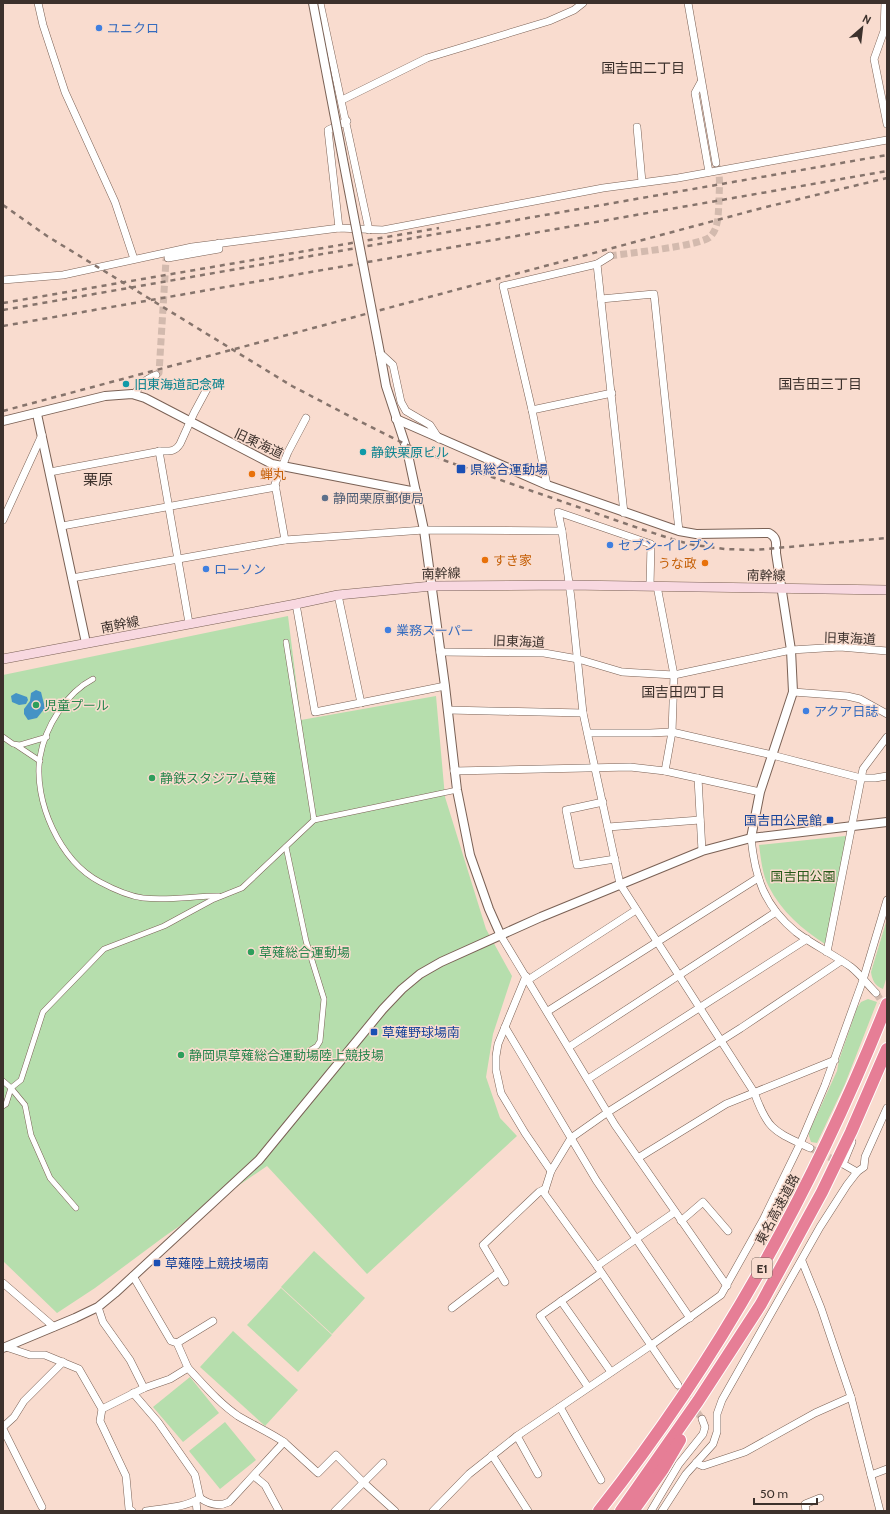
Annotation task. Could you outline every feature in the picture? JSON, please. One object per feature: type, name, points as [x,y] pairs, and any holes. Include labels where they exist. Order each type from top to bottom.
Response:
[{"type":"highway","name":"東名高速道路","points":[[599,1511],[680,1400],[729,1324],[760,1270],[805,1188],[834,1128],[887,1004]]},
{"type":"highway","name":"E1","points":[[621,1511],[698,1401],[761,1304],[822,1192],[854,1125],[887,1049]]},
{"type":"highway","points":[[633,1511],[663,1469],[761,1304]]},
{"type":"main road","name":"南幹線","points":[[3,658],[338,595],[432,586],[569,585],[887,590]]},
{"type":"street","points":[[38,3],[43,24],[65,92],[115,202],[134,259]]},
{"type":"street","points":[[313,3],[386,386],[407,450],[424,530],[448,710],[456,790],[470,855],[489,910],[501,936],[608,1112],[681,1221],[727,1286]]},
{"type":"street","points":[[320,3],[347,121],[369,230]]},
{"type":"street","points":[[342,100],[427,58],[549,21],[574,10],[583,3]]},
{"type":"street","points":[[688,3],[716,163]]},
{"type":"street","points":[[885,3],[884,31],[874,59],[887,124]]},
{"type":"street","points":[[701,82],[694,93],[709,172]]},
{"type":"street","points":[[339,228],[328,130],[347,121]]},
{"type":"street","points":[[637,127],[642,182]]},
{"type":"street","points":[[3,280],[64,275],[192,247],[219,243],[339,228],[383,230],[603,188],[709,172],[887,140]]},
{"type":"street","points":[[168,258],[219,249],[219,243]]},
{"type":"street","points":[[547,485],[532,410],[503,286],[597,264],[610,256]]},
{"type":"street","points":[[597,264],[624,512]]},
{"type":"street","points":[[601,299],[654,294],[680,531]]},
{"type":"street","points":[[380,353],[393,365],[401,402],[406,410],[430,425],[439,439]]},
{"type":"street","points":[[3,421],[37,414],[105,396],[135,394],[140,385],[146,379],[156,376]]},
{"type":"street","points":[[50,472],[159,451],[173,451],[177,448],[208,387]]},
{"type":"street","points":[[532,410],[612,393]]},
{"type":"street","name":"旧東海道","points":[[135,394],[262,460],[281,467],[416,492]]},
{"type":"street","points":[[37,414],[86,643]]},
{"type":"street","points":[[285,540],[275,484],[281,467],[306,418]]},
{"type":"street","points":[[396,419],[547,485],[680,531],[696,534],[769,533],[776,539],[776,553],[791,650],[793,692],[760,792],[751,838],[754,863],[764,893],[776,912],[796,932],[850,966],[876,994]]},
{"type":"street","points":[[3,520],[42,435]]},
{"type":"street","points":[[159,451],[188,623]]},
{"type":"street","points":[[62,526],[276,487]]},
{"type":"street","points":[[665,771],[672,732],[674,675],[654,586],[651,544],[558,512],[569,585],[583,713],[620,884],[754,1092],[762,1115],[771,1127],[782,1135],[810,1148]]},
{"type":"street","points":[[72,578],[285,540],[424,530],[562,531]]},
{"type":"street","points":[[338,595],[361,703]]},
{"type":"street","points":[[296,604],[314,712],[445,686]]},
{"type":"street","points":[[286,642],[314,820]]},
{"type":"street","name":"旧東海道","points":[[440,652],[544,653],[578,659],[622,672],[674,675],[791,650],[840,647],[887,651]]},
{"type":"street","points":[[94,679],[81,687],[66,701],[58,713],[47,737],[40,761],[42,801],[54,832],[64,848],[86,873],[112,888],[142,898],[160,899],[194,896],[221,896]]},
{"type":"street","points":[[793,692],[846,696],[860,699],[887,714]]},
{"type":"street","points":[[448,710],[583,713]]},
{"type":"street","points":[[588,733],[672,732],[772,755],[860,778],[887,776]]},
{"type":"street","points":[[3,737],[40,761]]},
{"type":"street","points":[[13,744],[26,744],[47,737]]},
{"type":"street","points":[[827,952],[860,778],[863,769],[887,737]]},
{"type":"street","points":[[454,771],[630,767],[665,771],[760,792]]},
{"type":"street","points":[[698,778],[702,851]]},
{"type":"street","points":[[3,1106],[6,1104],[11,1088],[21,1080],[43,1012],[104,949],[164,926],[221,896],[242,888],[314,820],[456,790]]},
{"type":"street","points":[[603,802],[566,810],[577,865],[615,859]]},
{"type":"street","points":[[608,827],[700,820]]},
{"type":"street","points":[[4,1347],[98,1307],[133,1276],[259,1160],[383,1009],[402,989],[420,974],[441,962],[620,884],[702,851],[751,838],[887,822]]},
{"type":"street","points":[[286,847],[306,941],[324,998],[320,1041],[317,1046],[309,1051]]},
{"type":"street","points":[[548,1011],[758,878]]},
{"type":"street","points":[[432,1511],[460,1482],[517,1436],[650,1346],[721,1295],[763,1220],[800,1144],[835,1060],[863,980],[887,900]]},
{"type":"street","points":[[552,1171],[525,1133],[501,1093],[496,1070],[498,1044],[527,978],[636,910]]},
{"type":"street","points":[[569,1047],[776,912]]},
{"type":"street","points":[[588,1079],[807,939]]},
{"type":"street","points":[[678,1385],[650,1346],[597,1266],[544,1192],[545,1188],[552,1171],[571,1138],[608,1112],[741,1028],[840,961]]},
{"type":"street","points":[[505,1027],[596,1180],[690,1318]]},
{"type":"street","points":[[638,1158],[726,1104],[835,1060]]},
{"type":"street","points":[[857,1172],[843,1164],[887,1062]]},
{"type":"street","points":[[3,1081],[25,1105],[32,1135],[50,1178],[76,1208]]},
{"type":"street","points":[[662,1511],[686,1474],[713,1444],[717,1432],[718,1408],[820,1227],[857,1172],[864,1167],[865,1157],[887,1108]]},
{"type":"street","points":[[505,1282],[483,1245],[545,1188]]},
{"type":"street","points":[[681,1221],[703,1202],[728,1231]]},
{"type":"street","points":[[597,1266],[675,1212]]},
{"type":"street","points":[[802,1261],[821,1308],[850,1397],[880,1511]]},
{"type":"street","points":[[452,1308],[499,1272]]},
{"type":"street","points":[[588,1387],[540,1316],[601,1273]]},
{"type":"street","points":[[133,1276],[171,1341],[177,1343],[188,1368],[218,1400],[233,1412],[270,1432],[284,1442],[318,1473],[336,1456],[395,1511]]},
{"type":"street","points":[[3,1283],[54,1327]]},
{"type":"street","points":[[561,1301],[611,1372]]},
{"type":"street","points":[[98,1307],[103,1322],[130,1360],[144,1388]]},
{"type":"street","points":[[177,1343],[213,1321]]},
{"type":"street","points":[[4,1347],[30,1355],[46,1356],[79,1369],[102,1409],[100,1421],[126,1476],[129,1509],[132,1511]]},
{"type":"street","points":[[42,1506],[3,1428],[14,1417],[24,1401],[63,1362]]},
{"type":"street","points":[[102,1409],[144,1388],[170,1379],[188,1368]]},
{"type":"street","points":[[133,1393],[158,1422],[195,1475],[198,1500],[197,1511]]},
{"type":"street","points":[[696,1463],[703,1466],[745,1452],[814,1413],[850,1397]]},
{"type":"street","points":[[560,1408],[601,1480]]},
{"type":"street","points":[[651,1511],[679,1464],[703,1434],[705,1427],[702,1419]]},
{"type":"street","points":[[517,1436],[538,1474]]},
{"type":"street","points":[[146,1511],[185,1505],[198,1500],[223,1508],[284,1442]]},
{"type":"street","points":[[492,1455],[528,1511]]},
{"type":"street","points":[[335,1511],[383,1463]]},
{"type":"street","points":[[871,1475],[887,1469]]},
{"type":"street","points":[[254,1476],[265,1485],[279,1511]]},
{"type":"street","points":[[806,1511],[805,1504],[820,1498]]},
{"type":"green space","name":"草薙総合運動場","points":[[288,616],[301,720],[436,696],[445,797],[486,929],[512,976],[493,1034],[486,1077],[500,1118],[517,1136],[367,1274],[267,1166],[165,1236],[95,1288],[57,1313],[3,1261],[3,675]]},
{"type":"green space","name":"国吉田公園","points":[[845,836],[847,838],[825,944],[793,919],[774,896],[765,877],[759,845]]},
{"type":"green space","points":[[887,919],[887,976],[883,989],[874,982],[871,972]]},
{"type":"green space","points":[[868,999],[877,1002],[845,1084],[817,1143],[811,1142],[809,1132],[837,1071],[839,1060],[857,1008],[861,1002]]},
{"type":"green space","points":[[314,1251],[365,1298],[332,1334],[281,1287]]},
{"type":"green space","points":[[281,1288],[332,1335],[298,1372],[247,1325]]},
{"type":"green space","points":[[233,1331],[298,1390],[265,1426],[200,1367]]},
{"type":"green space","points":[[190,1377],[219,1413],[183,1442],[153,1407]]},
{"type":"green space","points":[[225,1422],[256,1460],[220,1489],[189,1451]]},
{"type":"water","name":"児童プール","points":[[36,690],[41,692],[45,708],[37,718],[28,720],[24,714],[24,709],[30,701],[31,693]]},
{"type":"water","name":"児童プール","points":[[16,693],[27,697],[28,700],[26,704],[19,705],[12,702],[11,696]]},
{"type":"tunnel","points":[[610,256],[679,246],[704,240],[710,237],[717,225],[718,216],[720,184],[717,166]]},
{"type":"tunnel","points":[[156,375],[159,373],[166,260],[168,258]]},
{"type":"tunnel","points":[[876,993],[886,1008]]},
{"type":"tunnel","points":[[810,1148],[839,1162]]},
{"type":"tunnel","points":[[678,1385],[702,1419]]},
{"type":"railway","points":[[3,310],[887,155]]},
{"type":"railway","points":[[3,326],[887,171]]},
{"type":"railway","points":[[3,411],[762,208],[887,178]]},
{"type":"railway","points":[[3,205],[47,236],[292,386],[405,444],[446,461],[641,529],[694,545],[725,549],[755,550],[887,538]]},
{"type":"railway","points":[[3,303],[439,228]]},
{"type":"place","name":"ユニクロ","points":[[99,28]]},
{"type":"place","name":"旧東海道記念碑","points":[[126,384]]},
{"type":"place","name":"静鉄栗原ビル","points":[[363,452]]},
{"type":"place","name":"県総合運動場","points":[[461,469]]},
{"type":"place","name":"蝉丸","points":[[252,474]]},
{"type":"place","name":"静岡栗原郵便局","points":[[325,498]]},
{"type":"place","name":"セブン-イレブン","points":[[610,545]]},
{"type":"place","name":"すき家","points":[[485,560]]},
{"type":"place","name":"うな政","points":[[705,563]]},
{"type":"place","name":"ローソン","points":[[206,569]]},
{"type":"place","name":"業務スーパー","points":[[388,630]]},
{"type":"place","name":"児童プール","points":[[36,705]]},
{"type":"place","name":"アクア日誌","points":[[806,711]]},
{"type":"place","name":"静鉄スタジアム草薙","points":[[152,778]]},
{"type":"place","name":"国吉田公民館","points":[[830,820]]},
{"type":"place","name":"草薙総合運動場","points":[[251,952]]},
{"type":"place","name":"草薙野球場南","points":[[374,1032]]},
{"type":"place","name":"静岡県草薙総合運動場陸上競技場","points":[[181,1055]]},
{"type":"place","name":"草薙陸上競技場南","points":[[157,1263]]},
{"type":"district","name":"国吉田二丁目","points":[[643,68]]},
{"type":"district","name":"国吉田三丁目","points":[[820,384]]},
{"type":"district","name":"栗原","points":[[98,480]]},
{"type":"district","name":"国吉田四丁目","points":[[683,692]]}]
